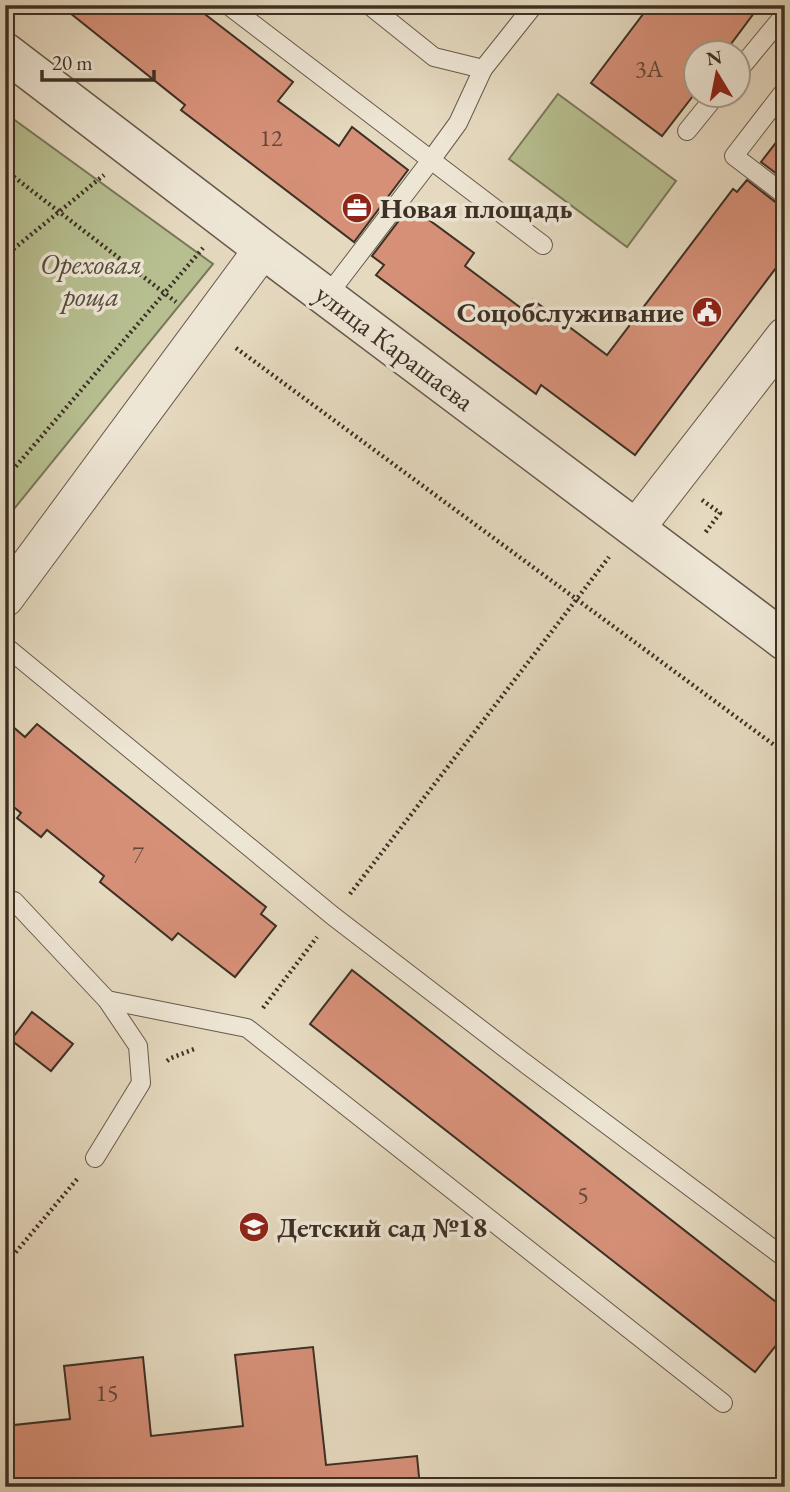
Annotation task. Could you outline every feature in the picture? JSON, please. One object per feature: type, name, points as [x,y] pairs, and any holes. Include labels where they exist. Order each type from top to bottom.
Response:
[{"type":"street","name":"улица Карашаева","points":[[5,52],[327,296],[624,540],[785,641]]},
{"type":"street","points":[[5,598],[263,249]]},
{"type":"street","points":[[624,540],[785,336]]},
{"type":"lane","points":[[228,5],[543,245]]},
{"type":"lane","points":[[369,5],[434,57],[483,69]]},
{"type":"lane","points":[[327,296],[458,123],[483,69],[534,5]]},
{"type":"lane","points":[[752,53],[785,14]]},
{"type":"lane","points":[[785,90],[734,156],[785,195]]},
{"type":"lane","points":[[687,131],[706,108]]},
{"type":"lane","points":[[5,646],[333,916],[510,1053],[785,1258]]},
{"type":"lane","points":[[8,903],[107,1000],[138,1046],[141,1083],[95,1158]]},
{"type":"lane","points":[[107,1000],[247,1028],[723,1403]]},
{"type":"path","points":[[5,170],[207,326],[785,753]]},
{"type":"path","points":[[5,256],[106,173]]},
{"type":"path","points":[[5,478],[204,247]]},
{"type":"path","points":[[696,496],[720,513],[701,540]]},
{"type":"path","points":[[333,916],[624,540]]},
{"type":"path","points":[[5,1265],[95,1158]]},
{"type":"green space","points":[[558,94],[676,181],[627,247],[509,159]]},
{"type":"green space","name":"Ореховая роща","points":[[5,113],[213,264],[5,520]]},
{"type":"building","points":[[60,5],[193,5],[293,82],[278,101],[339,146],[352,127],[408,170],[354,242],[181,110],[185,105]]},
{"type":"building","points":[[650,5],[760,5],[735,38],[682,38],[684,108],[662,136],[591,83]]},
{"type":"building","points":[[785,131],[785,180],[761,162]]},
{"type":"building","points":[[747,180],[778,204],[785,206],[785,256],[635,455],[541,385],[536,394],[376,275],[384,265],[372,256],[410,206],[474,253],[465,266],[525,311],[533,300],[607,355],[733,189],[737,192]]},
{"type":"building","points":[[5,720],[25,737],[37,724],[266,907],[261,914],[276,926],[235,977],[178,933],[172,940],[100,882],[104,876],[47,830],[41,837],[17,818],[21,813],[5,800]]},
{"type":"building","points":[[352,970],[785,1309],[785,1334],[755,1372],[310,1024]]},
{"type":"building","points":[[32,1012],[73,1044],[51,1071],[11,1040]]},
{"type":"building","points":[[313,1347],[326,1465],[417,1456],[420,1487],[5,1487],[5,1426],[70,1419],[64,1366],[143,1357],[151,1436],[243,1426],[235,1355]]},
{"type":"place","name":"Новая площадь","points":[[357,208]]},
{"type":"place","name":"Соцобслуживание","points":[[707,312]]},
{"type":"place","name":"Детский сад №18","points":[[254,1227]]}]
